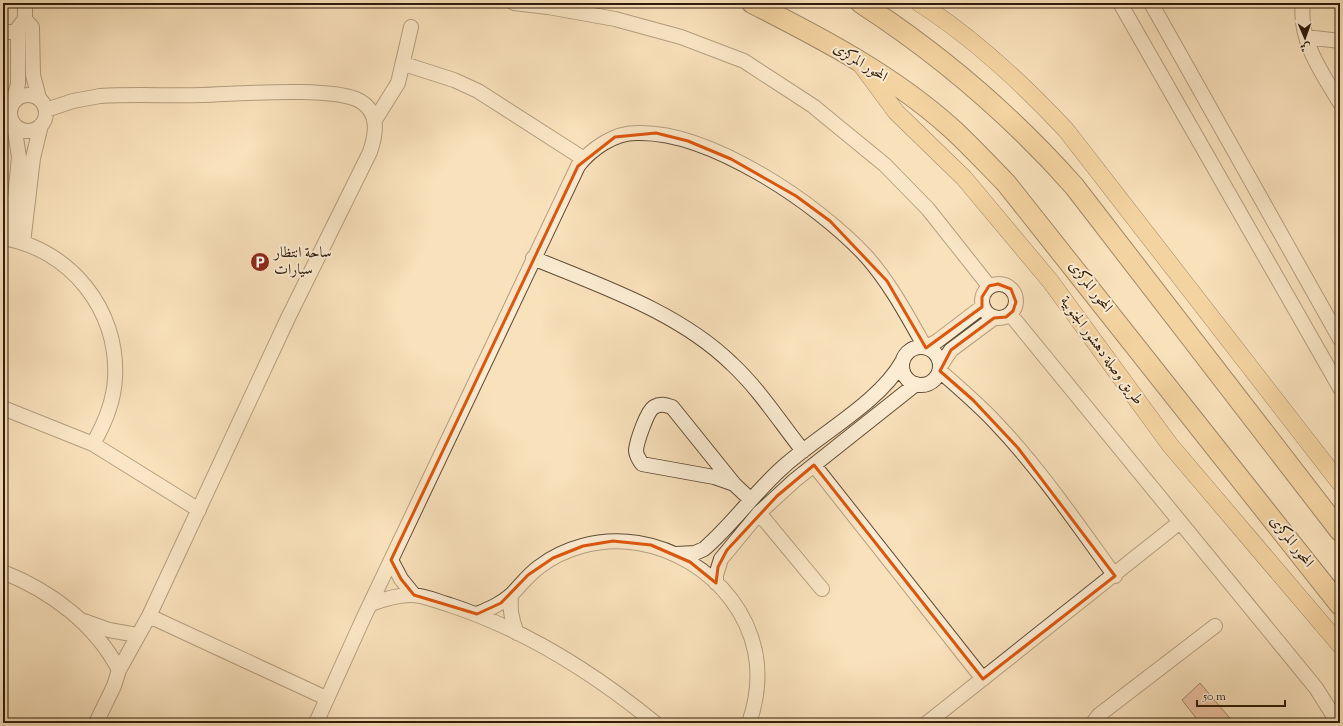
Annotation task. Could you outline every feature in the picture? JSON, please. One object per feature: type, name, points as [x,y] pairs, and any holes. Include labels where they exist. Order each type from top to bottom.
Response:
[{"type":"highway","name":"المحور المركزى","points":[[752,3],[858,61],[905,92],[950,127],[1006,183],[1340,605]]},
{"type":"highway","points":[[862,3],[914,39],[957,72],[988,98],[1046,156],[1078,192],[1340,531]]},
{"type":"main road","points":[[919,3],[996,62],[1028,91],[1066,130],[1340,483]]},
{"type":"main road","name":"طريق وصلة دهشور الجنوبية","points":[[858,61],[896,112],[964,178],[1040,270],[1170,445],[1340,645]]},
{"type":"street","points":[[12,240],[41,125],[46,116],[33,75],[32,27],[25,19],[25,3]]},
{"type":"street","points":[[514,3],[581,12],[628,22],[681,37],[744,61],[814,106],[885,165],[938,221],[989,286]]},
{"type":"street","points":[[1120,3],[1340,388]]},
{"type":"street","points":[[1151,3],[1340,339]]},
{"type":"street","points":[[1303,3],[1303,22],[1311,52],[1340,103]]},
{"type":"street","points":[[12,240],[19,158],[14,125],[10,118],[8,106],[18,84],[17,32],[19,24],[25,19]]},
{"type":"street","points":[[375,120],[398,84],[404,64],[411,27]]},
{"type":"street","points":[[3,32],[17,32]]},
{"type":"street","points":[[1306,37],[1340,41]]},
{"type":"street","points":[[404,64],[454,80],[478,91],[584,158]]},
{"type":"street","points":[[8,106],[22,95],[28,94],[42,104],[100,96],[308,93],[350,97],[361,101],[370,109],[375,120],[374,138],[370,152],[301,291],[149,616],[137,635],[119,670],[114,686],[96,723]]},
{"type":"street","points":[[14,125],[25,131],[36,129],[41,125]]},
{"type":"street","points":[[316,723],[326,698],[533,258],[578,166],[584,158],[615,137],[635,133],[656,133],[688,142],[719,154],[763,176],[796,196],[830,221],[865,256],[887,281],[926,347],[936,354],[940,368],[973,400],[1018,448],[1066,509],[1115,576]]},
{"type":"street","points":[[12,240],[55,258],[80,279],[93,296],[106,322],[111,336],[115,358],[116,378],[113,397],[105,422],[93,444]]},
{"type":"street","points":[[533,258],[668,317],[698,335],[715,348],[741,373],[803,451]]},
{"type":"street","points":[[1003,284],[1014,293],[1015,307],[1010,314],[1002,318],[994,318],[986,314],[982,306],[982,297],[989,286],[1003,284]]},
{"type":"street","points":[[676,554],[695,553],[704,549],[727,527],[750,499],[779,471],[878,393],[892,377],[902,362],[904,356],[913,348],[926,347],[936,342],[982,306]]},
{"type":"street","points":[[1010,314],[1316,688],[1338,723]]},
{"type":"street","points":[[902,362],[902,368],[906,378],[916,384],[928,384],[937,376],[951,350],[994,318]]},
{"type":"street","points":[[716,583],[716,575],[721,559],[759,514],[790,484],[916,384]]},
{"type":"street","points":[[734,484],[714,477],[642,464],[637,457],[636,450],[648,415],[654,407],[663,404],[672,407],[734,484],[750,499]]},
{"type":"street","points":[[3,408],[93,444],[199,510]]},
{"type":"street","points":[[814,465],[983,679]]},
{"type":"street","points":[[759,514],[822,589]]},
{"type":"street","points":[[927,723],[1115,576],[1180,522]]},
{"type":"street","points":[[477,614],[500,603],[511,595],[538,567],[553,558],[583,546],[606,542],[632,542],[651,545],[676,554],[690,562],[716,583],[740,614],[749,632],[754,651],[757,682],[750,723]]},
{"type":"street","points":[[391,560],[401,579],[414,595]]},
{"type":"street","points":[[3,572],[44,593],[82,620],[104,644],[119,670]]},
{"type":"street","points":[[371,604],[392,598],[414,595],[477,614],[557,654],[596,678],[655,723]]},
{"type":"street","points":[[511,595],[510,608],[512,620],[517,633]]},
{"type":"street","points":[[149,616],[326,698]]},
{"type":"street","points":[[82,620],[109,630],[137,635]]},
{"type":"street","points":[[1093,723],[1099,715],[1215,626]]},
{"type":"highlighted area","points":[[656,133],[688,141],[731,159],[796,196],[830,221],[887,281],[926,348],[982,307],[982,297],[989,286],[998,284],[1011,289],[1016,302],[1013,311],[1006,317],[994,318],[951,350],[940,371],[973,400],[1018,448],[1115,576],[983,679],[814,465],[777,496],[727,550],[718,567],[716,583],[690,562],[651,545],[613,541],[583,546],[553,558],[528,575],[501,603],[477,614],[414,595],[401,579],[391,560],[578,166],[615,137]]},
{"type":"building","points":[[1200,683],[1234,723],[1200,723],[1182,700]]},
{"type":"place","name":"ساحة انتظار سيارات","points":[[260,262]]}]
